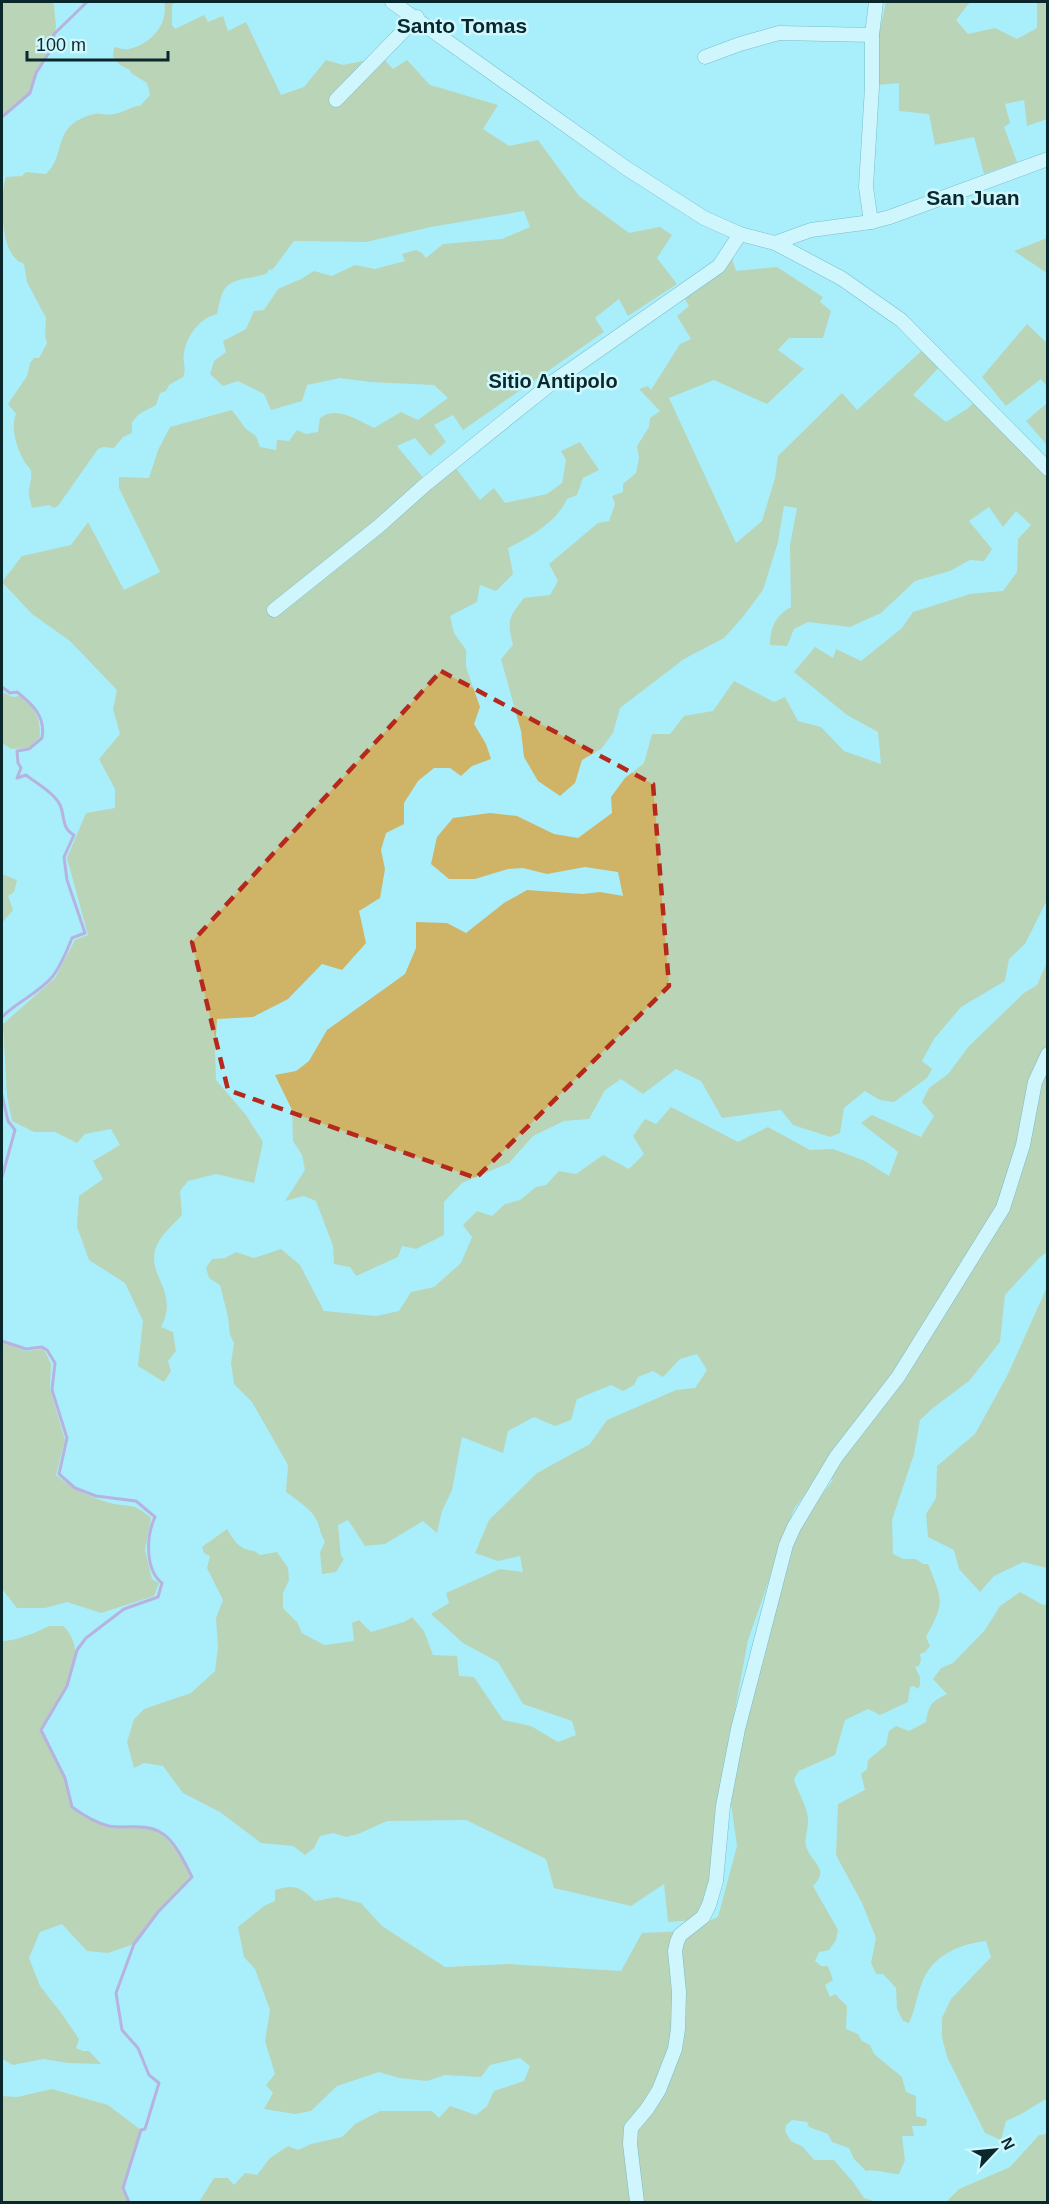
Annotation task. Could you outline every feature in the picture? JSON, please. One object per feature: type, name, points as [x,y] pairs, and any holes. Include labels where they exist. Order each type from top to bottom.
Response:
[{"type":"street","points":[[392,2],[417,17],[627,168],[704,218],[740,234],[775,243],[841,278],[878,302],[901,320],[1047,469]]},
{"type":"street","points":[[871,222],[867,187],[872,35],[876,2]]},
{"type":"street","points":[[336,100],[417,17]]},
{"type":"street","points":[[705,57],[779,33],[872,35]]},
{"type":"street","points":[[775,243],[811,230],[871,222],[890,217],[1047,159]]},
{"type":"street","points":[[274,610],[553,382],[719,266],[740,234]]},
{"type":"street","points":[[637,2202],[630,2144],[631,2128],[659,2090],[672,2061],[678,2029],[679,1992],[675,1951],[680,1935],[703,1917],[710,1905],[716,1881],[723,1806],[738,1729],[786,1545],[794,1527],[836,1458],[898,1377],[1003,1208],[1023,1145],[1035,1082],[1047,1054]]},
{"type":"highlighted area","points":[[441,671],[653,784],[669,986],[476,1178],[228,1090],[192,942]]},
{"type":"shaded area","points":[[2,2],[52,2],[56,8],[54,6],[56,26],[52,48],[36,73],[30,93],[2,117]]},
{"type":"shaded area","points":[[164,2],[176,2],[172,5],[172,25],[175,29],[204,15],[208,22],[223,16],[228,31],[246,22],[281,95],[304,87],[326,60],[343,65],[382,57],[393,69],[407,60],[430,85],[498,105],[483,129],[509,146],[538,140],[579,196],[629,233],[660,227],[672,235],[657,258],[677,284],[628,316],[619,299],[595,318],[604,332],[463,430],[453,415],[434,425],[446,442],[430,456],[415,438],[397,446],[425,480],[448,458],[480,500],[494,488],[505,503],[547,494],[562,483],[566,460],[561,451],[580,442],[599,470],[583,478],[577,495],[567,499],[550,522],[508,548],[513,574],[496,591],[480,585],[477,602],[450,616],[454,633],[466,650],[466,667],[480,707],[474,724],[486,744],[491,759],[472,766],[461,776],[450,768],[434,768],[418,781],[404,803],[404,824],[386,833],[381,850],[385,869],[380,898],[359,911],[366,943],[342,970],[322,964],[288,999],[253,1017],[217,1019],[216,1080],[246,1115],[263,1142],[254,1183],[216,1174],[188,1181],[180,1191],[182,1215],[158,1243],[154,1254],[155,1264],[167,1302],[166,1314],[161,1327],[173,1332],[176,1351],[168,1361],[171,1371],[164,1382],[138,1366],[143,1321],[125,1283],[89,1260],[77,1227],[79,1196],[103,1179],[93,1161],[120,1145],[111,1129],[85,1134],[77,1143],[55,1132],[34,1132],[12,1121],[7,1096],[3,1024],[55,978],[75,940],[88,935],[67,858],[86,813],[115,808],[115,789],[99,759],[120,734],[113,709],[117,690],[70,641],[32,614],[2,582],[22,556],[71,545],[88,522],[124,590],[160,572],[119,488],[119,477],[149,478],[158,450],[170,427],[232,410],[246,429],[256,436],[260,447],[276,450],[277,440],[289,441],[297,430],[306,434],[318,432],[320,418],[326,414],[333,413],[355,418],[374,428],[401,412],[418,420],[448,398],[434,385],[340,378],[307,385],[302,401],[271,410],[264,394],[238,381],[223,386],[210,374],[214,361],[226,352],[223,341],[246,329],[254,311],[264,310],[278,289],[314,271],[332,276],[355,265],[375,269],[405,261],[402,254],[416,250],[426,258],[443,244],[502,239],[530,227],[524,211],[431,227],[366,242],[294,241],[273,269],[268,270],[268,273],[238,280],[227,286],[217,314],[200,323],[188,340],[184,356],[183,377],[160,393],[156,405],[139,414],[132,422],[132,433],[123,437],[114,448],[98,449],[58,506],[32,508],[29,496],[31,471],[24,461],[15,437],[16,414],[8,404],[27,376],[30,363],[34,358],[39,358],[47,343],[46,318],[27,282],[24,264],[17,260],[7,243],[2,207],[6,177],[22,176],[26,172],[46,174],[70,126],[94,114],[118,113],[140,106],[150,95],[147,83],[120,65],[113,57],[114,47],[129,49],[151,38],[164,18]]},
{"type":"shaded area","points":[[886,2],[970,2],[956,20],[968,34],[995,28],[1017,39],[1037,28],[1037,2],[1047,2],[1047,119],[1027,126],[1024,100],[1005,104],[1010,123],[1004,127],[1017,162],[984,174],[974,137],[935,145],[929,114],[899,111],[899,83],[878,85],[879,34]]},
{"type":"shaded area","points":[[1047,238],[1047,273],[1014,251]]},
{"type":"shaded area","points":[[729,249],[736,271],[777,267],[823,297],[820,302],[831,311],[823,338],[789,338],[778,350],[804,369],[767,404],[714,380],[669,398],[736,543],[762,521],[775,478],[778,456],[842,393],[857,410],[929,344],[945,361],[913,395],[946,422],[967,409],[982,394],[1048,464],[1047,900],[1025,944],[1009,959],[1005,981],[961,1007],[934,1039],[922,1061],[932,1069],[927,1078],[894,1102],[880,1100],[865,1091],[844,1108],[840,1133],[830,1137],[793,1125],[781,1110],[722,1118],[701,1081],[676,1069],[643,1094],[621,1079],[605,1090],[589,1119],[564,1121],[533,1136],[509,1163],[462,1183],[444,1202],[444,1235],[416,1249],[402,1246],[398,1257],[356,1276],[350,1267],[334,1264],[333,1246],[316,1201],[304,1196],[285,1201],[305,1170],[302,1155],[293,1141],[292,1110],[275,1075],[296,1071],[309,1061],[327,1030],[405,974],[416,948],[416,922],[447,923],[466,933],[504,903],[527,890],[583,894],[600,892],[623,896],[618,872],[585,867],[547,874],[523,868],[508,869],[475,879],[449,879],[431,864],[437,837],[453,818],[490,813],[517,816],[554,834],[578,838],[612,813],[611,797],[625,778],[644,763],[652,734],[670,734],[684,716],[713,711],[734,681],[774,702],[785,697],[798,721],[821,727],[844,751],[881,764],[878,732],[847,715],[794,672],[815,647],[833,658],[836,649],[861,661],[902,628],[913,612],[970,594],[1003,591],[1017,572],[1018,539],[1031,525],[1016,511],[1003,527],[989,507],[969,521],[992,549],[984,561],[970,560],[950,571],[915,581],[881,613],[850,627],[808,622],[794,629],[787,646],[770,645],[775,622],[791,607],[790,545],[797,508],[784,506],[778,542],[763,590],[742,618],[724,638],[684,659],[620,708],[613,733],[601,749],[582,760],[575,783],[560,796],[538,781],[524,757],[521,731],[501,659],[513,645],[510,620],[524,598],[550,595],[558,581],[549,564],[598,523],[609,521],[615,504],[612,496],[623,492],[623,484],[636,473],[639,458],[637,446],[649,427],[650,418],[660,411],[639,389],[648,386],[651,390],[680,344],[691,339],[677,316],[689,306],[679,289]]},
{"type":"shaded area","points":[[1027,324],[1047,343],[1047,387],[1041,379],[1006,406],[982,377]]},
{"type":"shaded area","points":[[1047,403],[1047,445],[1026,421]]},
{"type":"shaded area","points":[[2,692],[13,697],[20,696],[36,714],[40,737],[28,748],[11,749],[2,743]]},
{"type":"shaded area","points":[[2,874],[17,880],[14,892],[8,896],[13,910],[2,923]]},
{"type":"shaded area","points":[[1047,962],[1047,1252],[1005,1295],[1000,1342],[969,1381],[920,1420],[914,1454],[892,1520],[893,1554],[903,1559],[916,1559],[923,1564],[928,1564],[939,1594],[939,1608],[926,1637],[930,1646],[920,1654],[919,1666],[915,1667],[920,1677],[920,1685],[918,1689],[914,1686],[910,1687],[908,1702],[880,1715],[868,1709],[845,1720],[835,1755],[799,1771],[794,1779],[808,1818],[806,1846],[820,1870],[818,1880],[813,1886],[838,1930],[836,1940],[829,1950],[819,1952],[815,1961],[821,1966],[828,1966],[833,1980],[825,1985],[830,1997],[835,1994],[847,2006],[846,2029],[858,2034],[862,2041],[870,2045],[874,2054],[902,2077],[906,2092],[916,2096],[916,2116],[927,2119],[926,2126],[912,2126],[914,2136],[902,2136],[905,2160],[899,2174],[866,2171],[854,2159],[849,2148],[832,2142],[828,2134],[809,2127],[807,2122],[792,2120],[786,2125],[785,2131],[791,2141],[803,2147],[814,2160],[834,2160],[864,2198],[876,2202],[199,2202],[214,2178],[228,2178],[234,2185],[245,2173],[257,2175],[270,2158],[288,2146],[298,2150],[311,2144],[342,2137],[355,2124],[380,2111],[432,2111],[439,2118],[450,2106],[476,2115],[487,2106],[494,2091],[524,2081],[530,2066],[520,2058],[490,2065],[481,2077],[445,2075],[427,2081],[399,2078],[379,2072],[337,2086],[311,2111],[295,2114],[264,2109],[273,2093],[266,2085],[275,2074],[265,2041],[270,2010],[255,1969],[244,1957],[238,1927],[264,1906],[275,1901],[275,1890],[292,1887],[301,1890],[315,1901],[337,1897],[361,1903],[382,1926],[445,1967],[508,1964],[621,1971],[642,1933],[686,1931],[718,1917],[737,1846],[731,1804],[741,1712],[770,1596],[804,1519],[833,1480],[823,1471],[794,1509],[748,1640],[719,1795],[711,1890],[693,1920],[668,1922],[664,1884],[631,1906],[554,1888],[546,1859],[466,1820],[387,1821],[346,1837],[333,1833],[320,1836],[314,1848],[305,1855],[293,1846],[261,1843],[220,1812],[183,1793],[163,1766],[144,1763],[134,1768],[127,1742],[134,1719],[144,1709],[191,1693],[215,1671],[218,1647],[216,1618],[223,1600],[207,1568],[210,1556],[204,1553],[202,1547],[227,1529],[237,1543],[245,1549],[260,1555],[277,1552],[288,1568],[289,1580],[283,1593],[283,1608],[297,1622],[302,1633],[324,1645],[354,1641],[352,1623],[359,1620],[371,1632],[404,1622],[412,1617],[424,1631],[433,1655],[457,1656],[459,1676],[474,1677],[503,1720],[531,1726],[558,1742],[576,1735],[572,1721],[523,1704],[498,1662],[463,1643],[431,1614],[449,1603],[446,1593],[500,1569],[523,1572],[520,1556],[498,1561],[475,1553],[489,1520],[537,1473],[590,1444],[607,1420],[676,1390],[695,1388],[707,1370],[697,1354],[680,1359],[663,1377],[653,1371],[638,1377],[634,1385],[623,1391],[611,1385],[577,1399],[571,1420],[555,1426],[534,1417],[508,1431],[503,1453],[462,1437],[452,1490],[442,1511],[437,1533],[423,1521],[385,1544],[365,1546],[348,1520],[338,1525],[341,1556],[344,1559],[336,1572],[322,1574],[320,1552],[325,1542],[316,1518],[286,1492],[288,1465],[252,1402],[234,1384],[231,1363],[234,1343],[230,1335],[228,1317],[220,1285],[209,1278],[206,1268],[212,1259],[225,1258],[236,1252],[254,1258],[281,1249],[300,1265],[324,1311],[376,1316],[399,1311],[411,1292],[434,1287],[461,1263],[472,1237],[463,1225],[477,1211],[492,1216],[505,1204],[520,1200],[536,1187],[546,1185],[559,1171],[576,1174],[603,1155],[629,1169],[644,1154],[633,1136],[645,1119],[656,1124],[671,1107],[738,1142],[768,1127],[810,1150],[833,1149],[865,1161],[889,1176],[898,1152],[861,1123],[872,1115],[921,1137],[934,1116],[922,1102],[929,1088],[948,1074],[969,1046],[1024,993],[1037,985]]},
{"type":"shaded area","points":[[1047,1287],[1047,1568],[1023,1562],[994,1576],[980,1592],[959,1569],[954,1550],[928,1537],[926,1514],[936,1498],[937,1466],[975,1434],[1008,1374]]},
{"type":"shaded area","points":[[2,1342],[25,1351],[44,1349],[51,1364],[50,1389],[65,1440],[56,1475],[86,1494],[114,1504],[134,1507],[151,1518],[145,1550],[152,1579],[159,1583],[154,1596],[101,1613],[67,1602],[45,1608],[17,1608],[2,1589]]},
{"type":"shaded area","points":[[1020,1592],[1043,1605],[1047,1604],[1048,2098],[1006,2121],[1001,2140],[985,2133],[947,2057],[942,2037],[942,2018],[951,1999],[991,1957],[986,1941],[958,1948],[935,1963],[922,1983],[909,2023],[903,2021],[897,2009],[896,1988],[883,1974],[876,1974],[871,1963],[876,1938],[862,1903],[836,1855],[838,1804],[865,1790],[861,1774],[867,1769],[868,1760],[886,1745],[889,1731],[896,1726],[909,1731],[926,1722],[932,1704],[947,1694],[933,1679],[941,1668],[953,1663],[985,1630],[1000,1606]]},
{"type":"shaded area","points":[[50,1626],[63,1626],[72,1638],[75,1651],[74,1664],[63,1692],[41,1730],[65,1778],[72,1807],[86,1818],[109,1826],[138,1826],[160,1832],[177,1850],[192,1877],[158,1912],[134,1944],[108,1953],[87,1951],[62,1924],[40,1932],[29,1958],[40,1986],[79,2039],[76,2048],[89,2051],[101,2064],[68,2063],[43,2059],[13,2065],[2,2059],[2,1641],[20,1638]]},
{"type":"shaded area","points":[[52,2089],[108,2105],[141,2130],[123,2188],[129,2202],[2,2202],[2,2096],[17,2097]]},
{"type":"shaded area","points":[[1047,2134],[1047,2202],[946,2202],[959,2189],[1010,2167],[1039,2135]]},
{"type":"waterway","points":[[2,117],[30,93],[36,73],[52,48],[54,34],[87,2]]},
{"type":"waterway","points":[[2,687],[10,693],[17,692],[33,706],[40,717],[42,738],[29,749],[17,751],[21,768],[17,778],[26,775],[54,796],[62,809],[67,829],[74,835],[64,857],[67,880],[85,933],[72,938],[53,976],[2,1017]]},
{"type":"waterway","points":[[2,1095],[8,1121],[15,1130],[2,1177]]},
{"type":"waterway","points":[[2,1341],[26,1349],[42,1347],[47,1350],[55,1363],[52,1390],[67,1438],[59,1474],[75,1488],[96,1496],[136,1501],[155,1517],[150,1534],[149,1552],[152,1570],[162,1583],[158,1597],[124,1609],[86,1638],[77,1650],[67,1686],[41,1730],[65,1778],[72,1807],[104,1825],[141,1827],[160,1832],[174,1846],[192,1877],[158,1912],[134,1944],[116,1993],[122,2030],[138,2048],[149,2075],[159,2083],[123,2188],[129,2202]]},
{"type":"district","name":"Santo Tomas","points":[[462,25]]},
{"type":"district","name":"San Juan","points":[[973,197]]},
{"type":"district","name":"Sitio Antipolo","points":[[553,381]]}]
